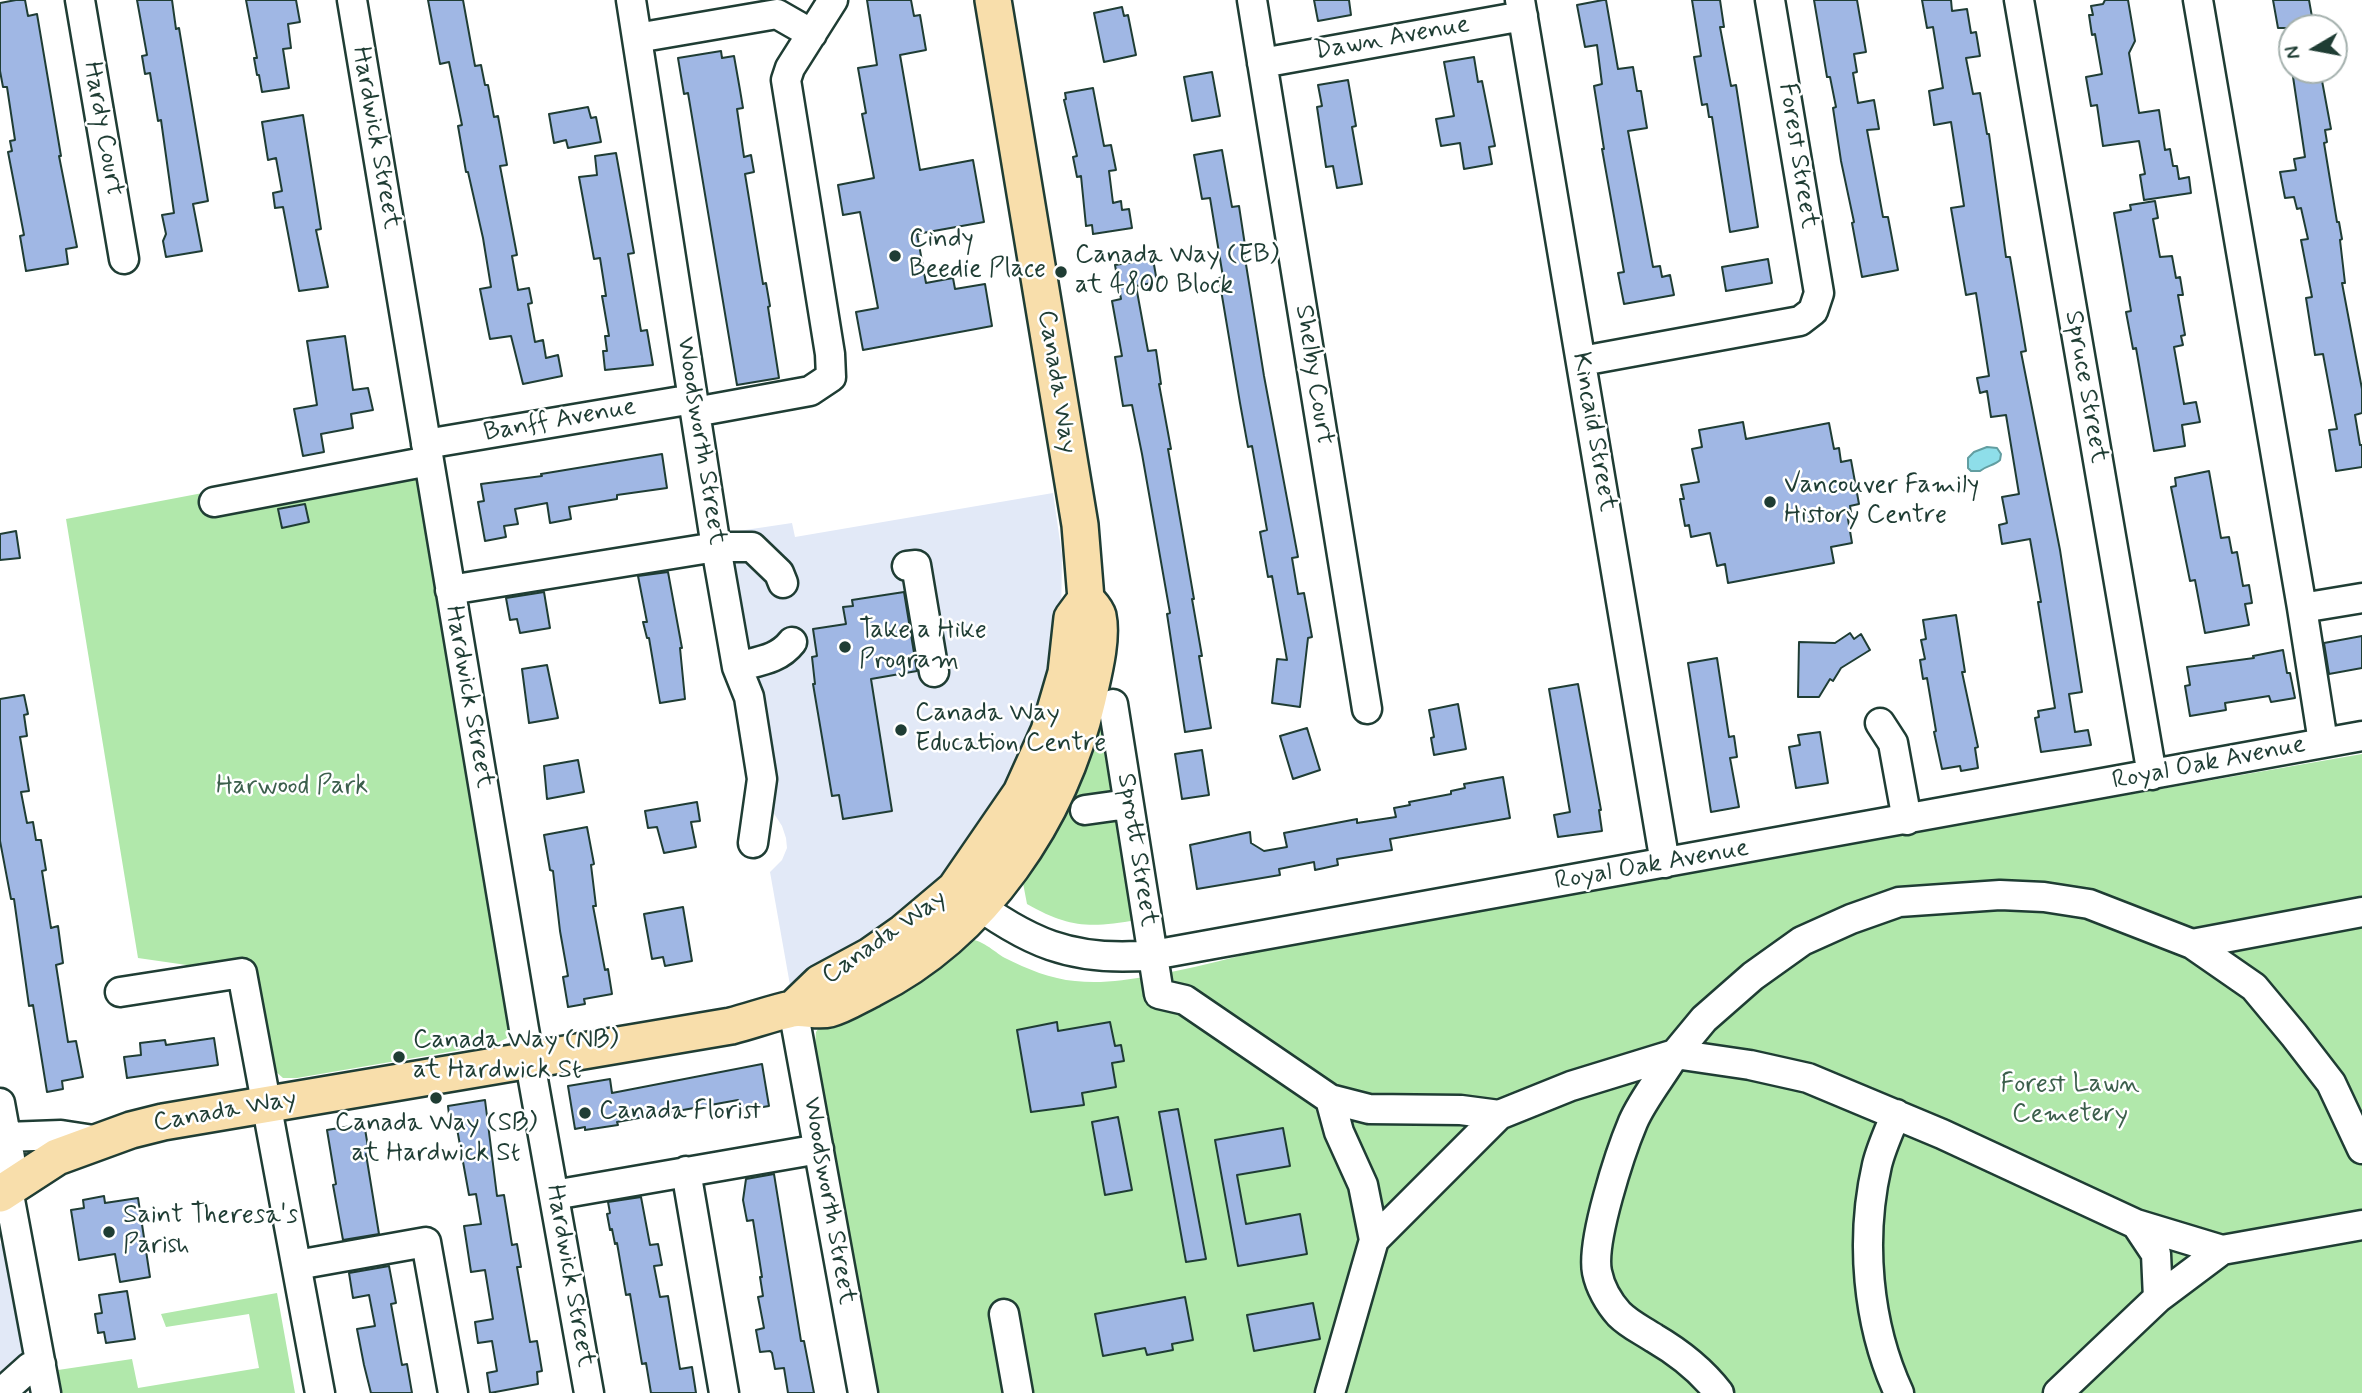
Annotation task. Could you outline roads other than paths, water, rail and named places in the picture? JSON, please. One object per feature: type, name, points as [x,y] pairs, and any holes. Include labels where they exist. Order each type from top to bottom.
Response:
[{"type":"main road","name":"Canada Way","points":[[3,1185],[57,1157],[163,1122],[731,1026],[793,1009],[828,1010],[911,967],[950,936],[967,898],[1031,839],[1064,777],[1083,719],[1097,658],[1098,618],[1096,610],[1086,598],[1080,525],[993,0]]},
{"type":"street","name":"Hardy Court","points":[[80,0],[124,258]]},
{"type":"street","name":"Hardwick Street","points":[[352,0],[530,1059],[590,1393]]},
{"type":"street","name":"Woodsworth Street","points":[[631,0],[716,547],[737,667],[749,697],[762,779],[753,843]]},
{"type":"street","points":[[637,38],[777,14],[812,34],[833,0]]},
{"type":"street","name":"Shelby Court","points":[[1252,0],[1367,709]]},
{"type":"street","name":"Forest Street","points":[[1582,361],[1800,321],[1813,311],[1819,293],[1770,0]]},
{"type":"street","name":"Spruce Street","points":[[2019,0],[2152,775]]},
{"type":"street","points":[[2198,0],[2323,742]]},
{"type":"street","name":"Dawn Avenue","points":[[1262,62],[1521,8]]},
{"type":"street","name":"Kincaid Street","points":[[1521,8],[1665,863]]},
{"type":"street","name":"Banff Avenue","points":[[214,502],[428,452],[694,405],[810,391],[831,377],[830,354],[786,80],[790,68],[812,34]]},
{"type":"street","points":[[450,590],[716,547],[752,547],[779,573],[783,583]]},
{"type":"street","points":[[907,566],[916,565],[934,672]]},
{"type":"street","points":[[2302,608],[2362,598]]},
{"type":"street","points":[[737,667],[771,658],[783,652],[792,642]]},
{"type":"street","name":"Sprott Street","points":[[1113,705],[1159,994],[1185,1000],[1330,1100]]},
{"type":"street","points":[[1880,723],[1893,743],[1907,820]]},
{"type":"street","name":"Royal Oak Avenue","points":[[967,898],[1018,933],[1082,955],[1153,955],[2362,736]]},
{"type":"street","points":[[1085,810],[1128,804]]},
{"type":"street","points":[[1719,1393],[1692,1365],[1633,1326],[1608,1298],[1596,1270],[1598,1241],[1612,1179],[1634,1120],[1675,1054],[1704,1019],[1753,976],[1802,941],[1850,919],[1899,902],[2000,895],[2044,897],[2089,904],[2192,944],[2254,987],[2294,1035],[2331,1083],[2362,1149]]},
{"type":"street","points":[[2192,944],[2362,912]]},
{"type":"street","points":[[120,992],[242,973],[320,1393]]},
{"type":"street","name":"Woodsworth Street","points":[[793,1009],[863,1393]]},
{"type":"street","points":[[1374,1240],[1499,1115],[1572,1086],[1675,1054],[1750,1065],[1808,1078],[1896,1114],[2136,1224],[2222,1250]]},
{"type":"street","points":[[1330,1393],[1374,1240],[1363,1185],[1339,1132],[1330,1100],[1369,1109],[1461,1111],[1499,1115]]},
{"type":"street","points":[[0,1103],[10,1158],[3,1185],[46,1393]]},
{"type":"street","points":[[1896,1114],[1877,1163],[1869,1209],[1869,1255],[1871,1299],[1892,1379],[1899,1393]]},
{"type":"street","points":[[6,1138],[61,1135],[100,1141]]},
{"type":"street","points":[[554,1195],[819,1149]]},
{"type":"street","points":[[686,1171],[724,1393]]},
{"type":"street","points":[[2136,1224],[2156,1254],[2158,1298]]},
{"type":"street","points":[[2058,1393],[2158,1298],[2222,1250],[2362,1225]]},
{"type":"street","points":[[297,1265],[426,1242],[453,1393]]},
{"type":"street","points":[[1004,1314],[1018,1393]]},
{"type":"street","points":[[1,1393],[30,1367],[41,1364]]},
{"type":"water","points":[[1987,447],[1997,448],[2001,454],[2000,460],[1980,471],[1971,471],[1968,468],[1968,458],[1974,452]]},
{"type":"place","name":"Cindy Beedie Place","points":[[895,256]]},
{"type":"place","name":"Canada Way (EB) at 4800 Block","points":[[1061,272]]},
{"type":"place","name":"Vancouver Family History Centre","points":[[1770,502]]},
{"type":"place","name":"Take a Hike Program","points":[[845,647]]},
{"type":"place","name":"Canada Way Education Centre","points":[[901,730]]},
{"type":"place","name":"Canada Way (NB) at Hardwick St","points":[[399,1057]]},
{"type":"place","name":"Canada Way (SB) at Hardwick St","points":[[436,1098]]},
{"type":"place","name":"Canada Florist","points":[[585,1113]]},
{"type":"place","name":"Saint Theresa's Parish","points":[[109,1232]]},
{"type":"park label","name":"Harwood Park","points":[[292,788]]},
{"type":"park label","name":"Forest Lawn Cemetery","points":[[2070,1101]]}]
